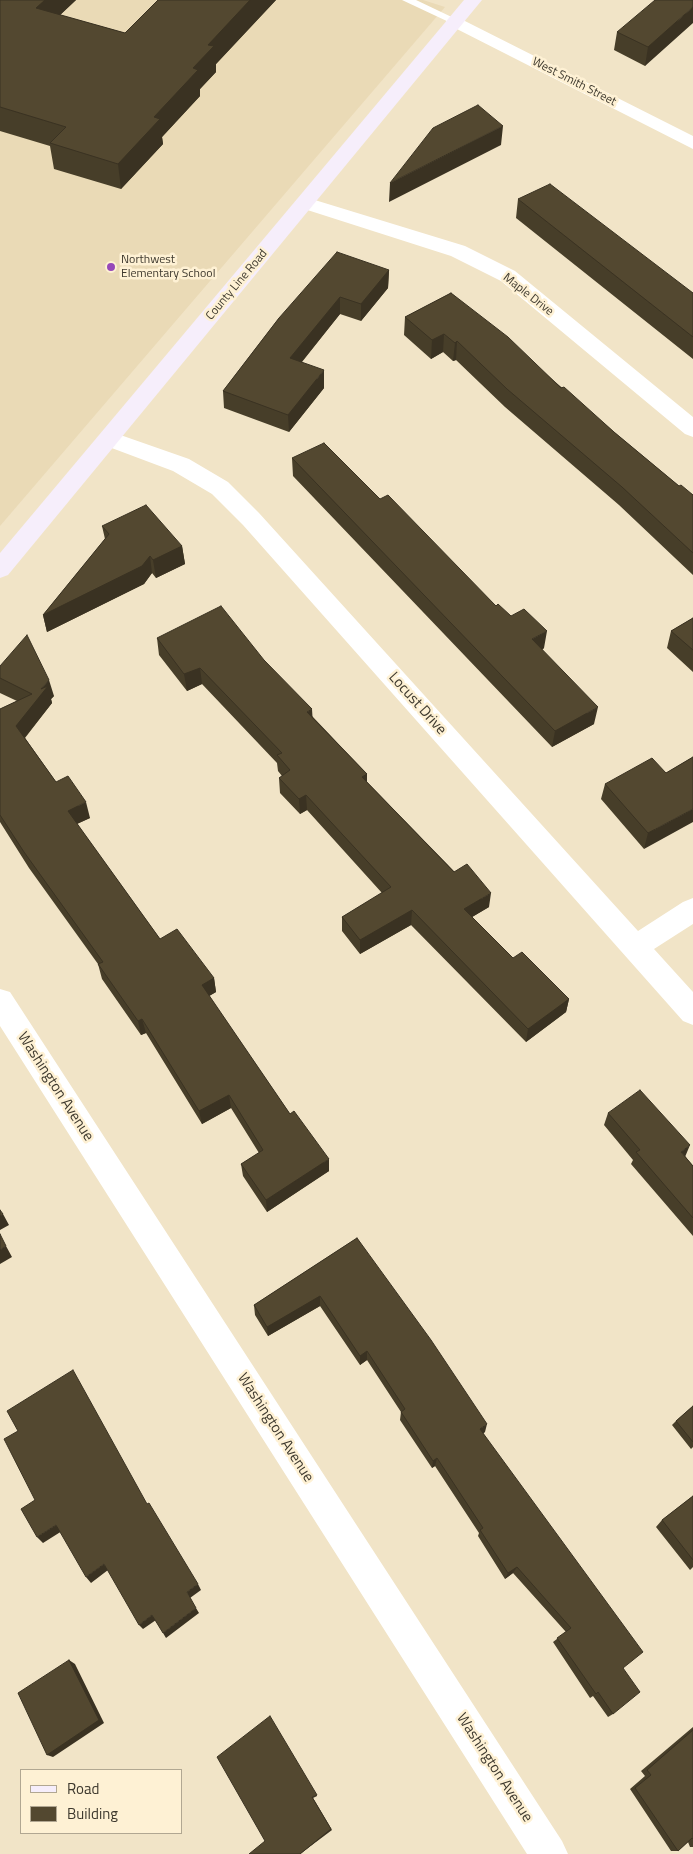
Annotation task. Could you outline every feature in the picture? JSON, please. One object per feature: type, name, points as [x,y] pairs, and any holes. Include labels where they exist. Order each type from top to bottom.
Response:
[{"type":"main road","name":"County Line Road","points":[[0,568],[306,203],[473,0]]},
{"type":"street","name":"West Smith Street","points":[[455,21],[693,143]]},
{"type":"street","name":"Maple Drive","points":[[306,203],[458,251],[508,276],[693,429]]},
{"type":"street","name":"Locust Drive","points":[[109,439],[180,465],[220,488],[251,519],[693,1012]]},
{"type":"street","points":[[635,947],[693,910]]},
{"type":"street","name":"Washington Avenue","points":[[0,1001],[549,1854]]},
{"type":"lane","points":[[407,0],[455,21]]},
{"type":"shaded area","name":"Northwest Elementary School","points":[[0,0],[423,0],[445,7],[0,526]]},
{"type":"building","points":[[0,0],[45,0],[36,8],[125,33],[158,0],[250,0],[208,45],[214,46],[193,68],[198,70],[154,117],[160,119],[118,164],[50,143],[66,127],[0,107]]},
{"type":"building","points":[[655,0],[693,0],[693,7],[648,47],[617,32]]},
{"type":"building","points":[[478,105],[503,126],[390,183],[433,128]]},
{"type":"building","points":[[550,184],[693,293],[693,337],[518,199]]},
{"type":"building","points":[[337,252],[389,270],[361,304],[340,297],[290,358],[324,370],[288,415],[223,391],[279,318]]},
{"type":"building","points":[[451,293],[508,337],[561,388],[564,387],[614,432],[679,486],[681,485],[693,495],[693,553],[622,487],[507,389],[457,341],[455,343],[444,334],[432,340],[405,317]]},
{"type":"building","points":[[324,443],[380,499],[388,495],[496,606],[498,604],[511,616],[524,609],[547,631],[532,639],[598,707],[555,731],[292,458]]},
{"type":"building","points":[[146,505],[182,546],[153,560],[150,556],[142,566],[43,615],[109,534],[102,526]]},
{"type":"building","points":[[221,606],[264,660],[312,709],[307,712],[367,774],[362,777],[454,872],[467,864],[491,893],[464,909],[513,958],[522,952],[569,999],[528,1029],[412,910],[360,940],[342,917],[391,887],[306,795],[299,799],[279,778],[290,770],[277,755],[282,753],[200,668],[184,674],[157,638]]},
{"type":"building","points":[[693,618],[693,650],[671,631]]},
{"type":"building","points":[[27,635],[49,680],[41,689],[48,686],[16,726],[56,782],[68,776],[86,802],[68,811],[160,939],[177,929],[214,978],[202,985],[290,1114],[294,1111],[329,1159],[266,1200],[241,1164],[263,1150],[229,1095],[199,1111],[142,1019],[138,1021],[98,964],[103,962],[24,852],[0,815],[0,709],[32,694],[0,678],[0,666]]},
{"type":"building","points":[[693,757],[693,809],[648,833],[605,784],[652,758],[666,773]]},
{"type":"building","points":[[640,1090],[690,1145],[681,1152],[693,1166],[693,1218],[636,1152],[640,1150],[608,1113]]},
{"type":"building","points":[[0,1234],[6,1246],[0,1250]]},
{"type":"building","points":[[357,1238],[431,1340],[487,1424],[480,1429],[643,1652],[623,1668],[640,1692],[613,1714],[598,1692],[596,1694],[557,1638],[571,1628],[517,1567],[508,1573],[480,1530],[483,1528],[437,1458],[433,1461],[401,1412],[405,1409],[367,1351],[360,1356],[320,1296],[267,1327],[254,1305]]},
{"type":"building","points":[[73,1370],[147,1504],[149,1503],[198,1584],[187,1592],[196,1608],[163,1633],[152,1615],[139,1625],[104,1564],[86,1577],[56,1525],[37,1537],[21,1509],[35,1500],[4,1439],[18,1431],[7,1411]]},
{"type":"building","points":[[693,1406],[693,1442],[676,1421]]},
{"type":"building","points":[[693,1496],[693,1560],[662,1520]]},
{"type":"building","points":[[69,1660],[99,1720],[47,1755],[18,1693]]},
{"type":"building","points":[[270,1716],[317,1795],[312,1797],[331,1829],[300,1854],[249,1854],[265,1841],[217,1757]]},
{"type":"building","points":[[693,1730],[693,1839],[678,1851],[635,1788],[651,1775],[647,1770]]},
{"type":"place","name":"Northwest Elementary School","points":[[111,267]]}]
